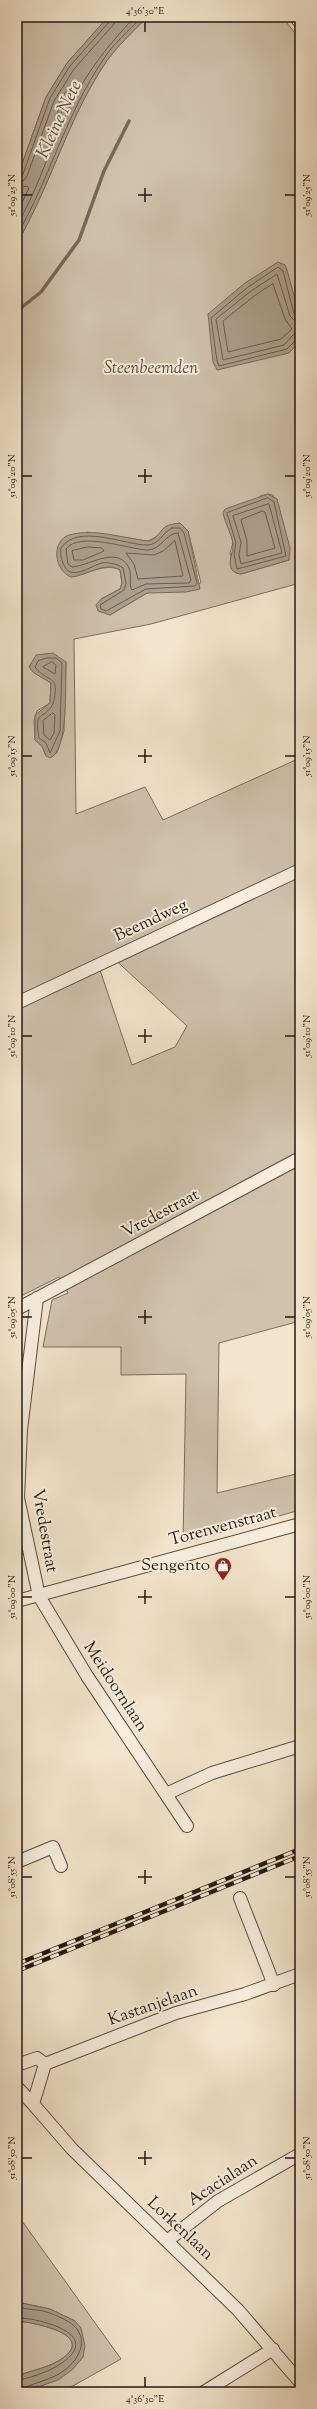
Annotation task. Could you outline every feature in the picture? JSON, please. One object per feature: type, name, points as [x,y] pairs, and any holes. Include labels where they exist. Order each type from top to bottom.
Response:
[{"type":"street","points":[[297,17],[300,21]]},
{"type":"street","name":"Beemdweg","points":[[17,1003],[300,870]]},
{"type":"street","name":"Vredestraat","points":[[32,1328],[18,1308],[300,1158]]},
{"type":"street","name":"Vredestraat","points":[[37,1298],[32,1328],[21,1430],[18,1498],[39,1596]]},
{"type":"street","name":"Torenvenstraat","points":[[17,1602],[300,1524]]},
{"type":"street","name":"Meidoornlaan","points":[[39,1596],[87,1676],[187,1826]]},
{"type":"street","points":[[166,1794],[224,1769],[300,1746]]},
{"type":"street","points":[[17,1862],[53,1847],[61,1866]]},
{"type":"street","points":[[240,1898],[274,1984]]},
{"type":"street","name":"Kastanjelaan","points":[[45,2064],[176,2013],[274,1984],[300,1974]]},
{"type":"street","points":[[17,2064],[37,2058],[45,2064],[33,2104]]},
{"type":"street","name":"Lorkenlaan","points":[[17,2087],[72,2149],[203,2274],[273,2349],[300,2382]]},
{"type":"street","name":"Acacialaan","points":[[167,2241],[218,2201],[300,2154]]},
{"type":"street","points":[[204,2392],[273,2349]]},
{"type":"green space","points":[[17,17],[108,17],[67,63],[46,97],[17,178]]},
{"type":"green space","name":"Steenbeemden","points":[[147,17],[282,17],[300,39],[300,583],[151,624],[74,639],[76,814],[145,787],[163,820],[300,758],[300,1321],[219,1343],[217,1493],[300,1473],[300,1510],[183,1543],[186,1374],[121,1375],[121,1347],[43,1347],[52,1300],[68,1293],[59,1277],[17,1298],[17,243],[40,198],[70,128],[93,83],[110,56]],"holes":[[[268,494],[273,495],[289,560],[241,574],[236,573],[230,553],[233,543],[260,496]],[[180,523],[188,531],[201,583],[147,593],[110,615],[101,599],[120,589],[122,583],[120,570],[108,567],[71,577],[57,556],[87,532],[147,541],[174,524]],[[40,656],[66,662],[64,731],[57,753],[45,754],[42,746],[35,740],[34,721],[37,711],[50,703],[51,683],[29,667],[34,660]],[[110,955],[187,1026],[175,1047],[132,1065],[100,970]]]},
{"type":"green space","points":[[17,2214],[121,2359],[62,2392],[24,2392],[63,2375],[83,2357],[75,2321],[50,2309],[17,2302]]},
{"type":"green space","points":[[17,2321],[35,2324],[58,2331],[67,2336],[72,2342],[71,2350],[63,2358],[52,2364],[17,2376]]},
{"type":"water","name":"Kleine Nete","points":[[108,17],[147,17],[110,56],[93,83],[70,129],[40,198],[17,243],[17,178],[46,97],[67,63]]},
{"type":"water","points":[[278,262],[285,265],[287,270],[300,317],[299,342],[289,353],[217,370],[213,362],[208,314],[245,283]]},
{"type":"water","points":[[268,494],[277,499],[290,548],[289,560],[241,574],[235,573],[230,566],[233,543],[223,513],[225,509]]},
{"type":"water","points":[[180,523],[188,531],[200,589],[186,592],[147,593],[110,615],[98,611],[96,605],[101,599],[120,589],[122,583],[120,570],[108,567],[96,569],[71,577],[61,569],[58,563],[57,550],[59,544],[69,535],[77,533],[108,534],[149,541],[156,537],[167,526]]},
{"type":"water","points":[[53,653],[66,662],[66,699],[63,730],[60,743],[56,753],[50,758],[46,756],[42,746],[35,740],[35,715],[50,703],[51,683],[34,673],[29,667],[36,655]]},
{"type":"water","points":[[17,2302],[50,2309],[75,2321],[81,2328],[85,2346],[83,2357],[73,2369],[58,2380],[24,2392],[17,2392],[17,2376],[46,2367],[63,2358],[71,2350],[72,2342],[67,2336],[58,2331],[35,2324],[17,2321]]},
{"type":"waterway","points":[[17,311],[41,292],[79,240],[104,171],[129,121]]},
{"type":"railway","points":[[17,1964],[300,1849]]},
{"type":"railway","points":[[17,1971],[300,1856]]},
{"type":"place","name":"Sengento","points":[[223,1581]]}]
